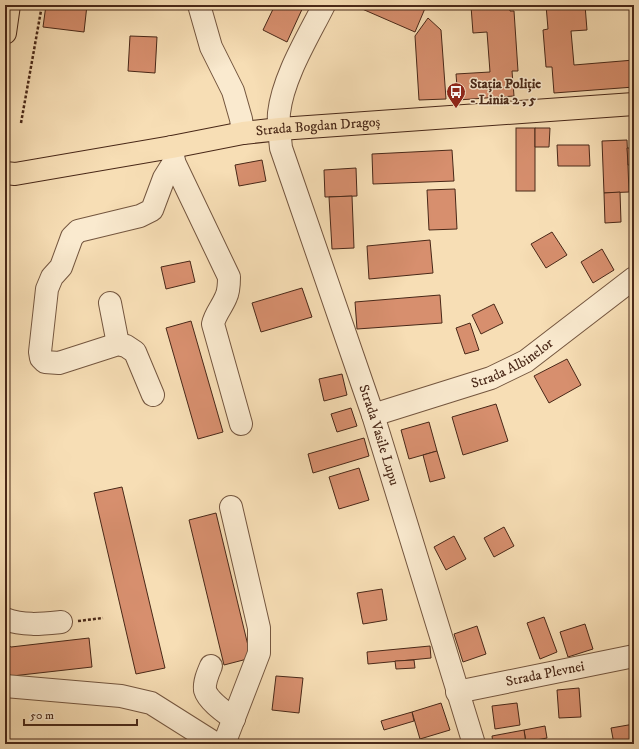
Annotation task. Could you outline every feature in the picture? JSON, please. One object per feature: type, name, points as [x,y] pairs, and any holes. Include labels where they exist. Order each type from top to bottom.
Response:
[{"type":"main road","points":[[5,33],[9,5]]},
{"type":"main road","name":"Strada Bogdan Dragoș","points":[[5,173],[15,174],[173,154],[243,133],[280,129],[634,104]]},
{"type":"street","points":[[199,5],[210,47],[233,91],[243,133]]},
{"type":"street","name":"Strada Vasile Lupu","points":[[324,5],[286,83],[279,114],[281,148],[373,415],[474,744]]},
{"type":"street","points":[[153,394],[135,352],[126,346],[118,344],[59,363],[45,362],[40,352],[47,289],[52,277],[61,267],[72,237],[78,231],[140,216],[152,210],[173,154]]},
{"type":"street","points":[[173,154],[229,277],[226,298],[214,317],[213,324],[241,424]]},
{"type":"street","name":"Strada Albinelor","points":[[373,415],[491,378],[526,361],[634,278]]},
{"type":"street","points":[[110,303],[118,344]]},
{"type":"street","points":[[224,744],[259,653],[259,628],[231,507]]},
{"type":"street","points":[[5,619],[17,623],[32,625],[61,622]]},
{"type":"street","name":"Strada Plevnei","points":[[457,692],[634,656]]},
{"type":"street","points":[[211,666],[206,680],[205,691],[213,703],[234,719]]},
{"type":"street","points":[[5,686],[121,696],[151,703],[216,744]]},
{"type":"path","points":[[22,123],[42,5]]},
{"type":"path","points":[[61,622],[103,618]]},
{"type":"building","points":[[46,5],[87,5],[84,32],[43,27]]},
{"type":"building","points":[[275,5],[304,5],[287,42],[263,30]]},
{"type":"building","points":[[353,5],[424,5],[426,6],[415,32]]},
{"type":"building","points":[[509,5],[510,11],[514,11],[518,71],[512,71],[514,96],[458,100],[456,74],[490,72],[487,32],[473,33],[471,6]]},
{"type":"building","points":[[546,5],[585,5],[587,30],[571,31],[574,65],[634,60],[634,87],[554,93],[552,67],[546,67],[543,30],[548,29]]},
{"type":"building","points":[[428,18],[441,30],[446,99],[419,100],[415,36]]},
{"type":"building","points":[[130,36],[157,37],[155,73],[128,71]]},
{"type":"building","points":[[516,128],[535,128],[535,191],[516,191]]},
{"type":"building","points":[[535,128],[550,128],[549,147],[535,147]]},
{"type":"building","points":[[627,140],[629,192],[604,193],[602,141]]},
{"type":"building","points":[[557,145],[589,145],[590,166],[558,166]]},
{"type":"building","points":[[627,148],[634,148],[634,165],[628,165]]},
{"type":"building","points":[[452,150],[454,181],[373,184],[372,154]]},
{"type":"building","points":[[262,160],[266,181],[239,186],[235,165]]},
{"type":"building","points":[[356,168],[357,196],[325,197],[324,170]]},
{"type":"building","points":[[455,189],[457,229],[429,230],[427,190]]},
{"type":"building","points":[[620,192],[621,222],[605,223],[604,193]]},
{"type":"building","points":[[352,196],[354,248],[332,249],[329,197]]},
{"type":"building","points":[[552,232],[567,255],[546,268],[531,244]]},
{"type":"building","points":[[430,240],[433,273],[369,279],[367,246]]},
{"type":"building","points":[[602,249],[614,270],[593,283],[581,262]]},
{"type":"building","points":[[190,261],[195,282],[166,289],[161,267]]},
{"type":"building","points":[[302,288],[312,317],[261,332],[252,303]]},
{"type":"building","points":[[440,295],[442,323],[357,329],[355,302]]},
{"type":"building","points":[[494,304],[503,323],[481,334],[472,315]]},
{"type":"building","points":[[191,321],[223,432],[198,439],[166,328]]},
{"type":"building","points":[[470,323],[479,350],[465,354],[456,328]]},
{"type":"building","points":[[567,359],[581,385],[549,403],[534,376]]},
{"type":"building","points":[[342,374],[347,395],[324,401],[319,379]]},
{"type":"building","points":[[496,404],[508,441],[463,455],[452,417]]},
{"type":"building","points":[[351,408],[357,426],[337,432],[331,414]]},
{"type":"building","points":[[429,422],[437,451],[409,459],[401,430]]},
{"type":"building","points":[[364,438],[369,456],[313,473],[308,454]]},
{"type":"building","points":[[437,451],[445,478],[430,482],[423,455]]},
{"type":"building","points":[[359,468],[369,500],[339,509],[329,477]]},
{"type":"building","points":[[122,487],[165,668],[136,674],[94,493]]},
{"type":"building","points":[[216,513],[251,658],[224,665],[189,520]]},
{"type":"building","points":[[504,527],[514,546],[494,557],[484,538]]},
{"type":"building","points":[[454,536],[466,559],[446,570],[434,547]]},
{"type":"building","points":[[382,589],[387,620],[363,624],[357,593]]},
{"type":"building","points":[[544,617],[557,652],[540,659],[527,623]]},
{"type":"building","points":[[585,624],[593,649],[568,657],[560,632]]},
{"type":"building","points":[[477,626],[486,654],[463,662],[454,634]]},
{"type":"building","points":[[89,638],[92,667],[12,676],[5,672],[5,643],[11,647]]},
{"type":"building","points":[[430,646],[431,658],[368,664],[367,652]]},
{"type":"building","points":[[414,660],[415,668],[396,669],[395,661]]},
{"type":"building","points":[[276,676],[303,678],[299,713],[272,710]]},
{"type":"building","points":[[579,688],[581,717],[559,718],[557,690]]},
{"type":"building","points":[[441,703],[450,730],[420,739],[412,712]]},
{"type":"building","points":[[517,703],[520,725],[495,729],[492,706]]},
{"type":"building","points":[[412,712],[414,721],[384,730],[381,721]]},
{"type":"building","points":[[634,724],[634,744],[614,744],[611,728]]},
{"type":"building","points":[[545,726],[547,738],[526,742],[524,730]]},
{"type":"building","points":[[524,730],[526,744],[493,744],[492,736]]},
{"type":"building","points":[[606,740],[607,744],[584,744]]},
{"type":"place","name":"Stația Poliție - Linia 2 , 5","points":[[456,109]]}]
